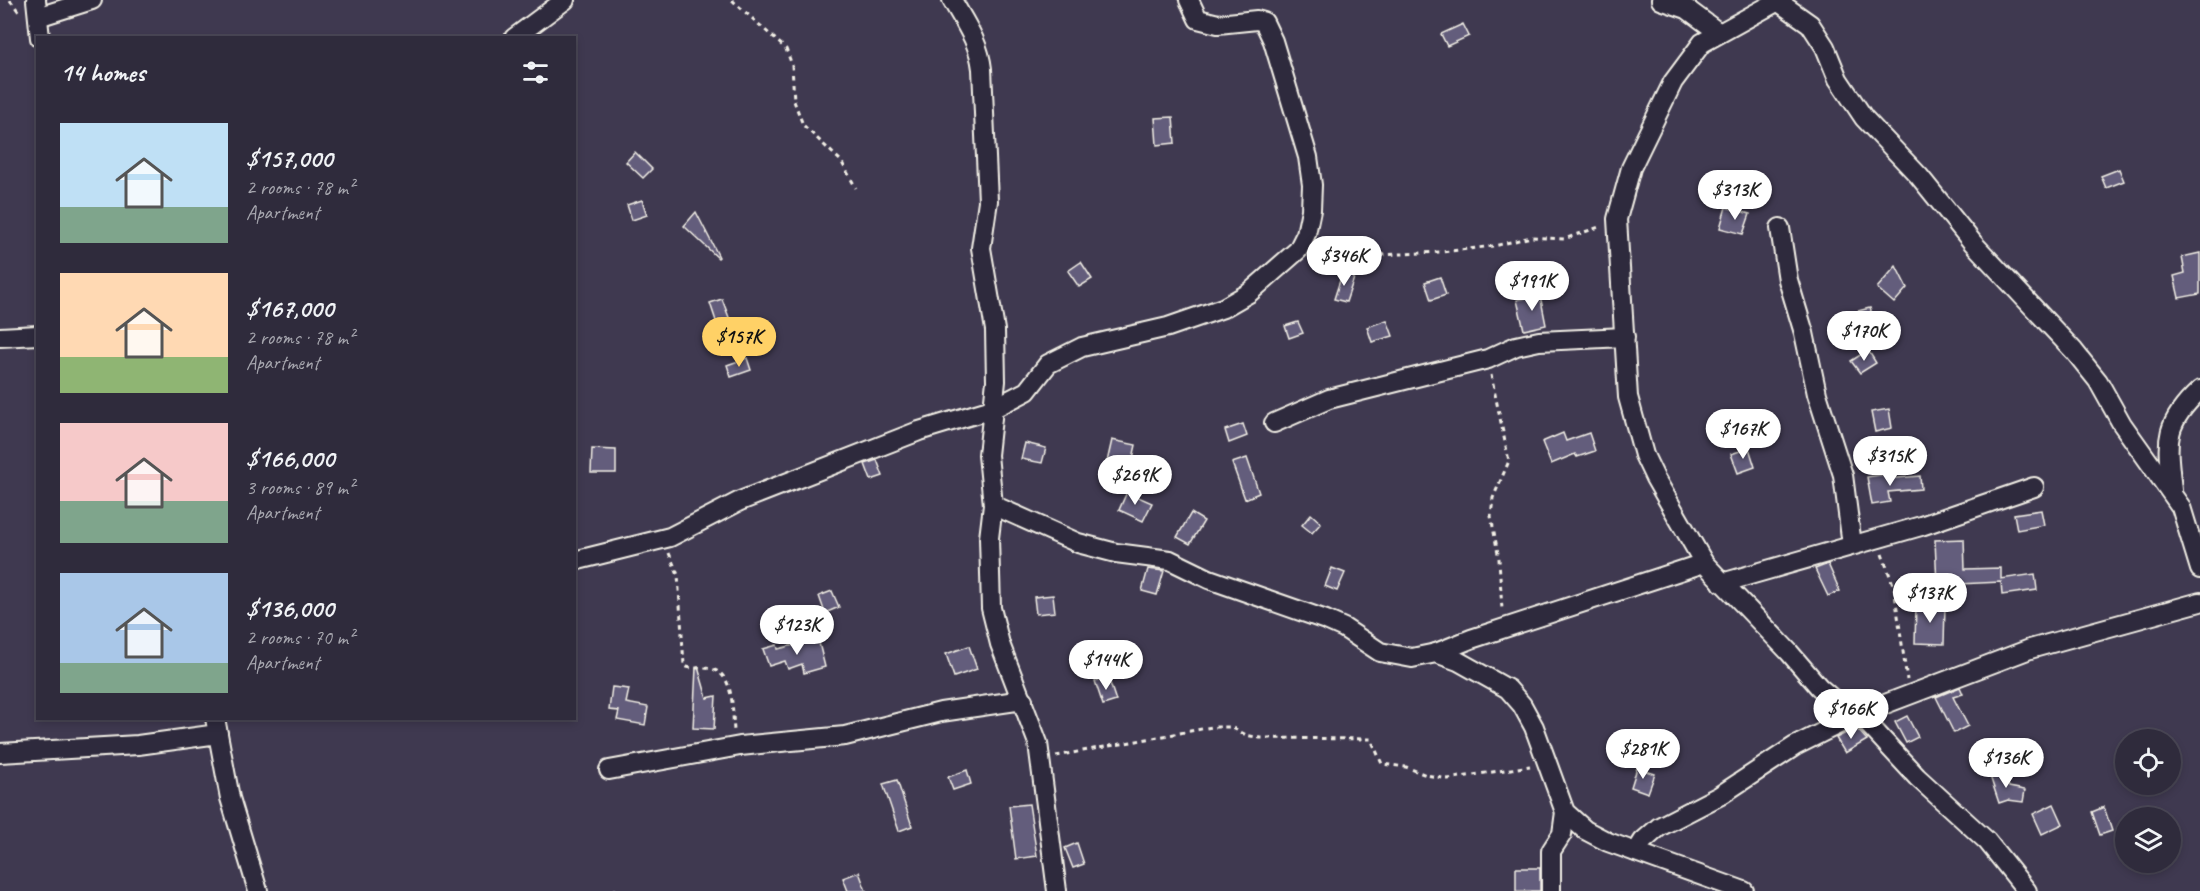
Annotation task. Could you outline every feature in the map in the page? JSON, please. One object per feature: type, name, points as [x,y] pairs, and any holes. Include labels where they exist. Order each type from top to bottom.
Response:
[{"type":"street","points":[[40,36],[37,9],[92,0]]},
{"type":"street","points":[[517,36],[565,0]]},
{"type":"street","points":[[952,0],[973,34],[980,52],[988,201],[981,248],[994,330],[996,381],[988,455],[993,505],[989,538],[991,608],[1000,644],[1035,728],[1057,891]]},
{"type":"street","points":[[576,561],[657,541],[692,528],[740,501],[898,438],[992,409],[1020,396],[1032,386],[1048,364],[1082,347],[1168,327],[1223,308],[1257,287],[1298,250],[1306,234],[1311,210],[1309,166],[1267,24],[1257,20],[1208,23],[1198,19],[1189,0]]},
{"type":"street","points":[[1661,0],[1687,9],[1718,32]]},
{"type":"street","points":[[2027,891],[1987,841],[1917,777],[1859,714],[1834,700],[1819,687],[1790,652],[1704,563],[1670,506],[1644,455],[1628,397],[1617,219],[1640,144],[1673,82],[1702,43],[1777,1],[1796,12],[1810,24],[1825,47],[1844,89],[1864,118],[1919,176],[2007,281],[2085,364],[2122,424],[2172,491],[2192,537],[2200,569]]},
{"type":"street","points":[[1780,228],[1788,280],[1804,333],[1817,394],[1843,475],[1852,545]]},
{"type":"street","points":[[0,337],[36,335]]},
{"type":"street","points":[[1274,423],[1329,399],[1488,358],[1516,346],[1539,342],[1624,337]]},
{"type":"street","points":[[2172,491],[2167,444],[2169,430],[2176,416],[2200,390]]},
{"type":"street","points":[[1722,583],[1852,545],[1877,540],[2034,487]]},
{"type":"street","points":[[993,505],[1078,543],[1116,553],[1170,560],[1209,579],[1326,620],[1344,628],[1380,652],[1412,658],[1436,653],[1504,628],[1704,563]]},
{"type":"street","points":[[1636,852],[1643,841],[1659,826],[1719,796],[1795,746],[1859,714],[2030,649],[2200,602]]},
{"type":"street","points":[[1436,653],[1458,661],[1508,689],[1522,705],[1534,727],[1565,812],[1585,830],[1608,842],[1744,891]]},
{"type":"street","points":[[609,770],[741,746],[845,736],[941,712],[1023,700]]},
{"type":"street","points":[[0,753],[138,745],[217,726],[230,798],[258,891]]},
{"type":"street","points":[[1551,891],[1551,851],[1562,834],[1565,812]]},
{"type":"path","points":[[732,0],[786,48],[792,64],[794,101],[803,125],[841,161],[856,188]]},
{"type":"path","points":[[1298,250],[1331,241],[1380,255],[1441,252],[1494,246],[1531,237],[1564,238],[1586,234],[1617,219]]},
{"type":"path","points":[[1488,358],[1509,460],[1493,498],[1491,516],[1499,559],[1504,628]]},
{"type":"path","points":[[1877,540],[1893,587],[1909,696]]},
{"type":"path","points":[[657,541],[673,558],[678,575],[684,664],[693,669],[714,670],[720,673],[729,690],[734,731],[741,746]]},
{"type":"path","points":[[1040,760],[1080,750],[1224,727],[1260,738],[1371,739],[1382,764],[1406,767],[1426,775],[1448,778],[1546,764]]},
{"type":"path","points":[[612,891],[620,888]]},
{"type":"building","points":[[1463,24],[1469,36],[1447,46],[1441,34]]},
{"type":"building","points":[[1173,117],[1175,143],[1157,145],[1155,118]]},
{"type":"building","points":[[635,152],[652,169],[643,178],[626,162]]},
{"type":"building","points":[[2119,169],[2124,181],[2106,188],[2101,176]]},
{"type":"building","points":[[642,200],[647,215],[632,220],[627,205]]},
{"type":"building","points":[[1726,207],[1750,214],[1743,234],[1720,228]]},
{"type":"building","points":[[696,212],[719,257],[718,258],[684,226]]},
{"type":"building","points":[[2200,253],[2200,294],[2179,298],[2174,276],[2185,273],[2182,257]]},
{"type":"building","points":[[1081,262],[1092,279],[1079,287],[1068,271]]},
{"type":"building","points":[[1896,266],[1907,288],[1894,303],[1877,288]]},
{"type":"building","points":[[1343,271],[1355,275],[1346,302],[1334,299]]},
{"type":"building","points":[[1440,277],[1446,295],[1431,300],[1425,282]]},
{"type":"building","points":[[1540,295],[1546,325],[1524,330],[1517,300]]},
{"type":"building","points":[[722,299],[730,320],[717,324],[710,303]]},
{"type":"building","points":[[1870,308],[1877,330],[1865,333],[1858,311]]},
{"type":"building","points":[[1387,320],[1393,336],[1372,342],[1367,327]]},
{"type":"building","points":[[1298,322],[1303,333],[1289,338],[1285,326]]},
{"type":"building","points":[[1868,350],[1876,363],[1860,373],[1851,361]]},
{"type":"building","points":[[747,358],[751,370],[731,377],[727,365]]},
{"type":"building","points":[[1889,409],[1892,428],[1875,432],[1871,412]]},
{"type":"building","points":[[1243,424],[1247,436],[1229,443],[1225,430]]},
{"type":"building","points":[[1563,433],[1566,441],[1589,433],[1595,451],[1577,457],[1575,454],[1551,464],[1542,442]]},
{"type":"building","points":[[1112,440],[1136,445],[1131,467],[1107,462]]},
{"type":"building","points":[[1025,443],[1046,448],[1042,463],[1021,459]]},
{"type":"building","points":[[1749,448],[1755,467],[1738,473],[1731,454]]},
{"type":"building","points":[[592,449],[616,450],[616,473],[591,473]]},
{"type":"building","points":[[1247,458],[1259,493],[1245,499],[1232,463]]},
{"type":"building","points":[[877,460],[883,476],[871,480],[865,464]]},
{"type":"building","points":[[1886,474],[1886,479],[1920,476],[1921,489],[1888,492],[1890,502],[1872,505],[1867,477]]},
{"type":"building","points":[[1127,492],[1152,503],[1143,521],[1119,510]]},
{"type":"building","points":[[2041,510],[2044,525],[2017,530],[2014,514]]},
{"type":"building","points":[[1191,513],[1204,521],[1190,544],[1177,537]]},
{"type":"building","points":[[1311,514],[1321,523],[1312,533],[1302,525]]},
{"type":"building","points":[[1964,539],[1965,569],[2001,568],[2001,579],[2035,574],[2037,590],[2002,595],[2001,582],[1937,585],[1935,540]]},
{"type":"building","points":[[1828,564],[1840,591],[1828,596],[1815,569]]},
{"type":"building","points":[[1332,568],[1345,573],[1337,591],[1325,586]]},
{"type":"building","points":[[1148,569],[1164,571],[1157,595],[1142,591]]},
{"type":"building","points":[[832,591],[839,607],[825,613],[819,596]]},
{"type":"building","points":[[1053,595],[1055,612],[1036,614],[1034,597]]},
{"type":"building","points":[[1916,605],[1945,606],[1944,644],[1915,643]]},
{"type":"building","points":[[818,639],[825,667],[804,673],[802,664],[788,669],[785,661],[769,666],[763,649],[777,645],[778,649]]},
{"type":"building","points":[[969,646],[977,669],[954,677],[946,654]]},
{"type":"building","points":[[698,667],[707,698],[716,696],[714,729],[693,728],[696,668]]},
{"type":"building","points":[[1108,677],[1116,701],[1103,705],[1095,681]]},
{"type":"building","points":[[612,687],[629,689],[626,703],[648,707],[645,725],[617,720],[619,711],[609,710]]},
{"type":"building","points":[[1960,687],[1963,694],[1953,697],[1968,726],[1954,733],[1936,697]]},
{"type":"building","points":[[1907,716],[1918,737],[1906,743],[1895,722]]},
{"type":"building","points":[[1856,728],[1867,740],[1845,753],[1836,738]]},
{"type":"building","points":[[1637,768],[1655,774],[1648,793],[1631,787]]},
{"type":"building","points":[[967,770],[971,784],[953,790],[948,777]]},
{"type":"building","points":[[2004,772],[2009,787],[2025,790],[2023,802],[2008,800],[1999,803],[1990,776]]},
{"type":"building","points":[[897,780],[912,826],[899,831],[883,784]]},
{"type":"building","points":[[1029,804],[1037,856],[1016,859],[1009,806]]},
{"type":"building","points":[[2054,804],[2063,824],[2042,834],[2033,814]]},
{"type":"building","points":[[2104,807],[2112,831],[2100,835],[2092,812]]},
{"type":"building","points":[[1077,843],[1084,864],[1073,868],[1065,848]]},
{"type":"building","points":[[1516,868],[1540,868],[1540,891],[1516,891]]},
{"type":"building","points":[[859,872],[866,891],[848,891],[843,878]]}]
